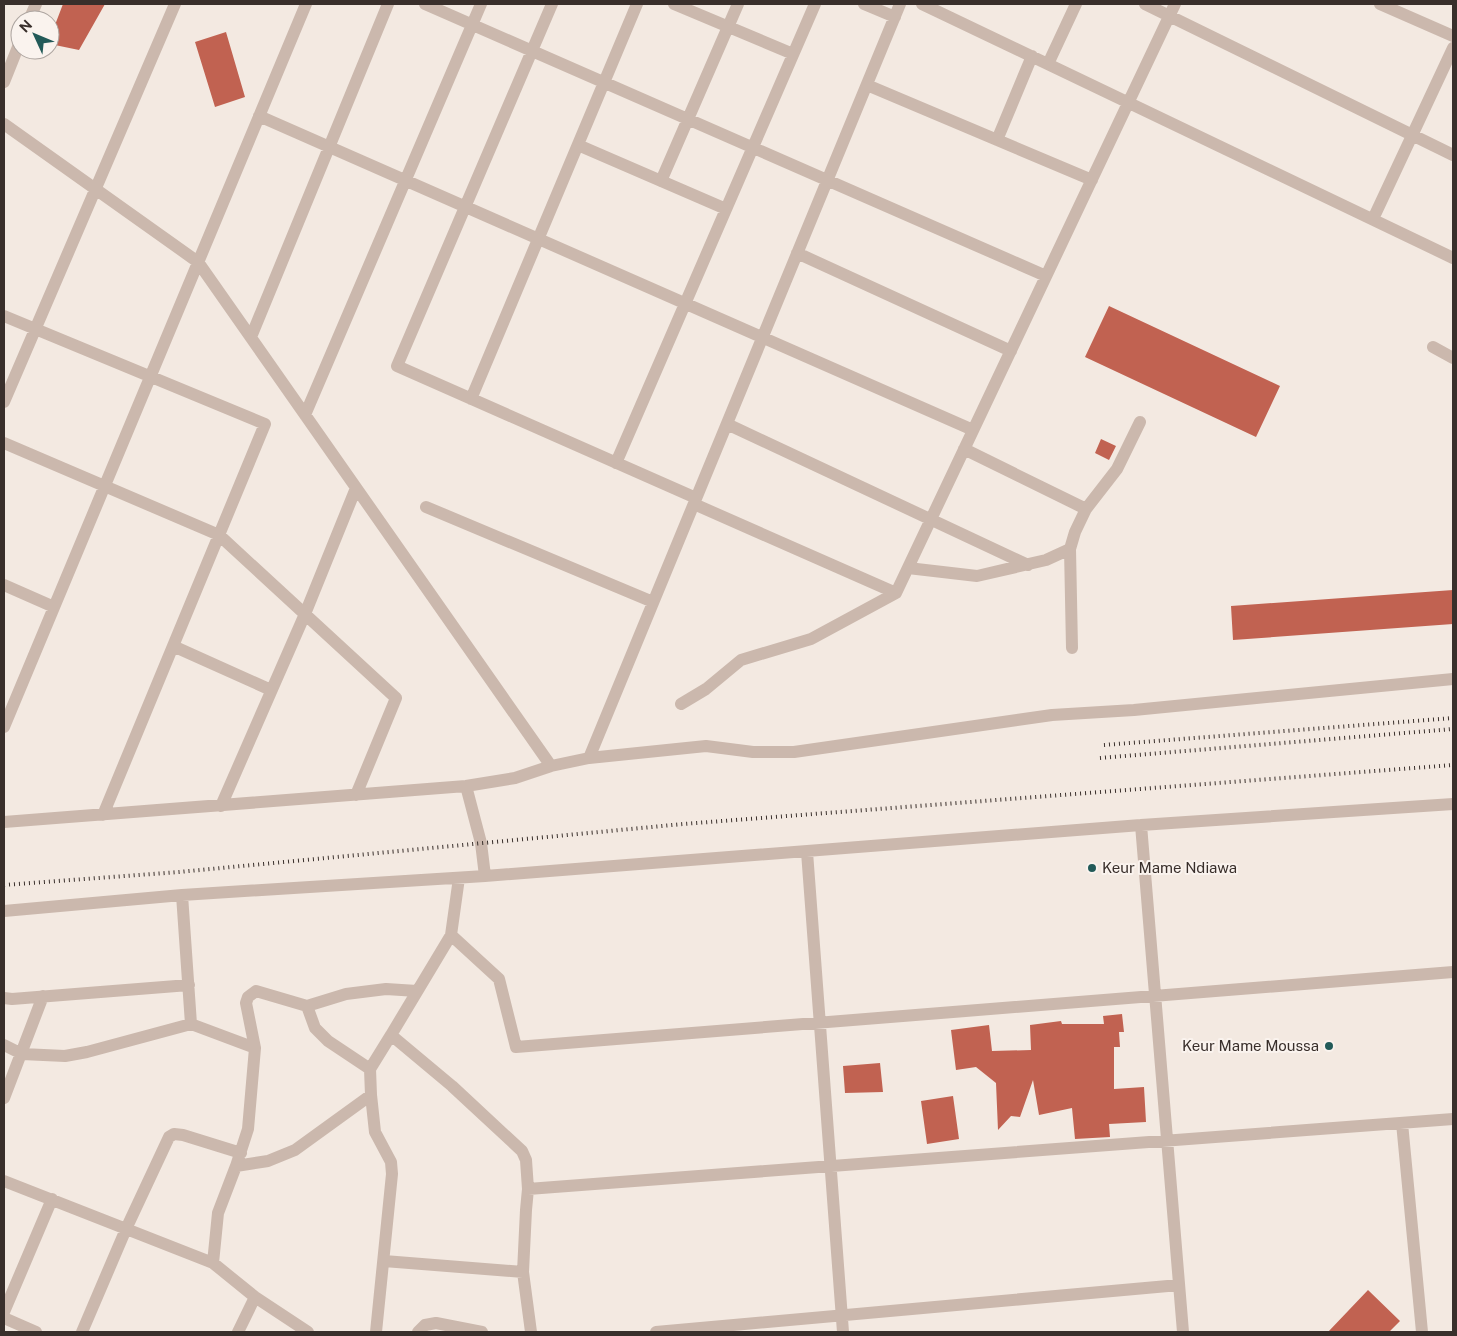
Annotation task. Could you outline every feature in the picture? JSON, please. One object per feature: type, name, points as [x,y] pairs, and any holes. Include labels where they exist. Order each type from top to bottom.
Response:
[{"type":"street","points":[[4,402],[175,4]]},
{"type":"street","points":[[4,727],[306,4]]},
{"type":"street","points":[[251,338],[388,4]]},
{"type":"street","points":[[425,4],[1046,276]]},
{"type":"street","points":[[305,415],[481,4]]},
{"type":"street","points":[[552,4],[397,366],[616,463],[896,593]]},
{"type":"street","points":[[471,399],[637,4]]},
{"type":"street","points":[[674,4],[793,54]]},
{"type":"street","points":[[661,181],[738,4]]},
{"type":"street","points":[[616,463],[815,4]]},
{"type":"street","points":[[864,4],[895,17]]},
{"type":"street","points":[[588,758],[900,4]]},
{"type":"street","points":[[922,4],[1453,258]]},
{"type":"street","points":[[1048,64],[1076,4]]},
{"type":"street","points":[[1146,4],[1172,10],[1453,155]]},
{"type":"street","points":[[1380,4],[1453,36]]},
{"type":"street","points":[[681,704],[706,689],[740,660],[811,639],[896,593],[1172,10]]},
{"type":"street","points":[[1373,219],[1453,48]]},
{"type":"street","points":[[997,140],[1032,56]]},
{"type":"street","points":[[4,82],[13,60]]},
{"type":"street","points":[[867,84],[1092,180]]},
{"type":"street","points":[[258,116],[973,430]]},
{"type":"street","points":[[4,124],[198,262],[551,766]]},
{"type":"street","points":[[578,145],[726,209]]},
{"type":"street","points":[[797,254],[1011,351]]},
{"type":"street","points":[[4,316],[265,424],[103,815]]},
{"type":"street","points":[[1433,347],[1453,358]]},
{"type":"street","points":[[1072,648],[1070,549],[1074,532],[1086,509],[1116,468],[1140,422]]},
{"type":"street","points":[[727,424],[1028,564]]},
{"type":"street","points":[[4,443],[219,535],[396,698],[356,795]]},
{"type":"street","points":[[964,449],[1086,509]]},
{"type":"street","points":[[221,806],[305,614],[356,488]]},
{"type":"street","points":[[426,508],[653,602]]},
{"type":"street","points":[[908,568],[978,576],[1046,560],[1070,549]]},
{"type":"street","points":[[4,584],[54,607]]},
{"type":"street","points":[[173,646],[271,690]]},
{"type":"street","points":[[4,822],[466,786],[515,778],[551,766],[588,758],[706,746],[753,752],[794,752],[1034,717],[1134,710],[1453,679]]},
{"type":"street","points":[[466,786],[481,843],[485,876]]},
{"type":"street","points":[[4,911],[182,895],[459,878],[1141,825],[1453,804]]},
{"type":"street","points":[[1141,825],[1182,1332]]},
{"type":"street","points":[[807,852],[842,1332]]},
{"type":"street","points":[[376,1332],[392,1174],[391,1162],[375,1132],[370,1069],[451,935],[459,878]]},
{"type":"street","points":[[182,895],[191,1024]]},
{"type":"street","points":[[451,935],[499,979],[516,1047],[1453,972]]},
{"type":"street","points":[[4,998],[12,999],[189,985]]},
{"type":"street","points":[[213,1263],[218,1213],[248,1129],[255,1048],[246,1003],[248,997],[256,991],[307,1006],[354,993],[386,989],[417,991]]},
{"type":"street","points":[[4,1098],[43,996]]},
{"type":"street","points":[[307,1006],[315,1028],[328,1041],[370,1069]]},
{"type":"street","points":[[4,1045],[22,1054],[65,1056],[87,1052],[191,1024],[255,1048]]},
{"type":"street","points":[[391,1035],[452,1086],[522,1151],[526,1160],[528,1190],[523,1272],[531,1332]]},
{"type":"street","points":[[82,1332],[126,1229],[169,1137],[174,1134],[183,1134],[238,1159],[268,1161],[295,1150],[371,1095]]},
{"type":"street","points":[[528,1190],[1453,1119]]},
{"type":"street","points":[[1402,1123],[1422,1332]]},
{"type":"street","points":[[4,1181],[213,1263],[308,1332]]},
{"type":"street","points":[[4,1312],[52,1200]]},
{"type":"street","points":[[384,1261],[523,1272]]},
{"type":"street","points":[[656,1332],[1179,1285]]},
{"type":"street","points":[[238,1332],[256,1296]]},
{"type":"street","points":[[4,1318],[36,1332]]},
{"type":"street","points":[[418,1332],[425,1325],[436,1323],[482,1332]]},
{"type":"building","points":[[63,4],[105,4],[79,50],[60,46],[60,12]]},
{"type":"building","points":[[226,32],[245,97],[215,107],[195,42]]},
{"type":"building","points":[[1109,306],[1280,386],[1256,437],[1085,357]]},
{"type":"building","points":[[1101,439],[1116,446],[1109,460],[1095,453]]},
{"type":"building","points":[[1453,590],[1453,624],[1233,640],[1231,606]]},
{"type":"building","points":[[1122,1014],[1124,1032],[1119,1032],[1120,1047],[1114,1047],[1114,1089],[1144,1087],[1146,1122],[1109,1124],[1110,1137],[1075,1139],[1072,1108],[1039,1115],[1033,1080],[1020,1117],[1011,1116],[998,1130],[996,1083],[976,1067],[956,1070],[951,1030],[989,1025],[992,1051],[1031,1050],[1030,1025],[1061,1021],[1062,1024],[1104,1024],[1103,1016]]},
{"type":"building","points":[[880,1063],[883,1092],[845,1093],[843,1066]]},
{"type":"building","points":[[953,1096],[959,1139],[927,1144],[921,1101]]},
{"type":"building","points":[[1368,1290],[1400,1321],[1389,1332],[1328,1332]]},
{"type":"railway","points":[[1104,745],[1453,718]]},
{"type":"railway","points":[[1100,758],[1453,729]]},
{"type":"railway","points":[[4,885],[179,872],[683,824],[1453,765]]},
{"type":"place","name":"Keur Mame Ndiawa","points":[[1092,868]]},
{"type":"place","name":"Keur Mame Moussa","points":[[1329,1046]]}]
